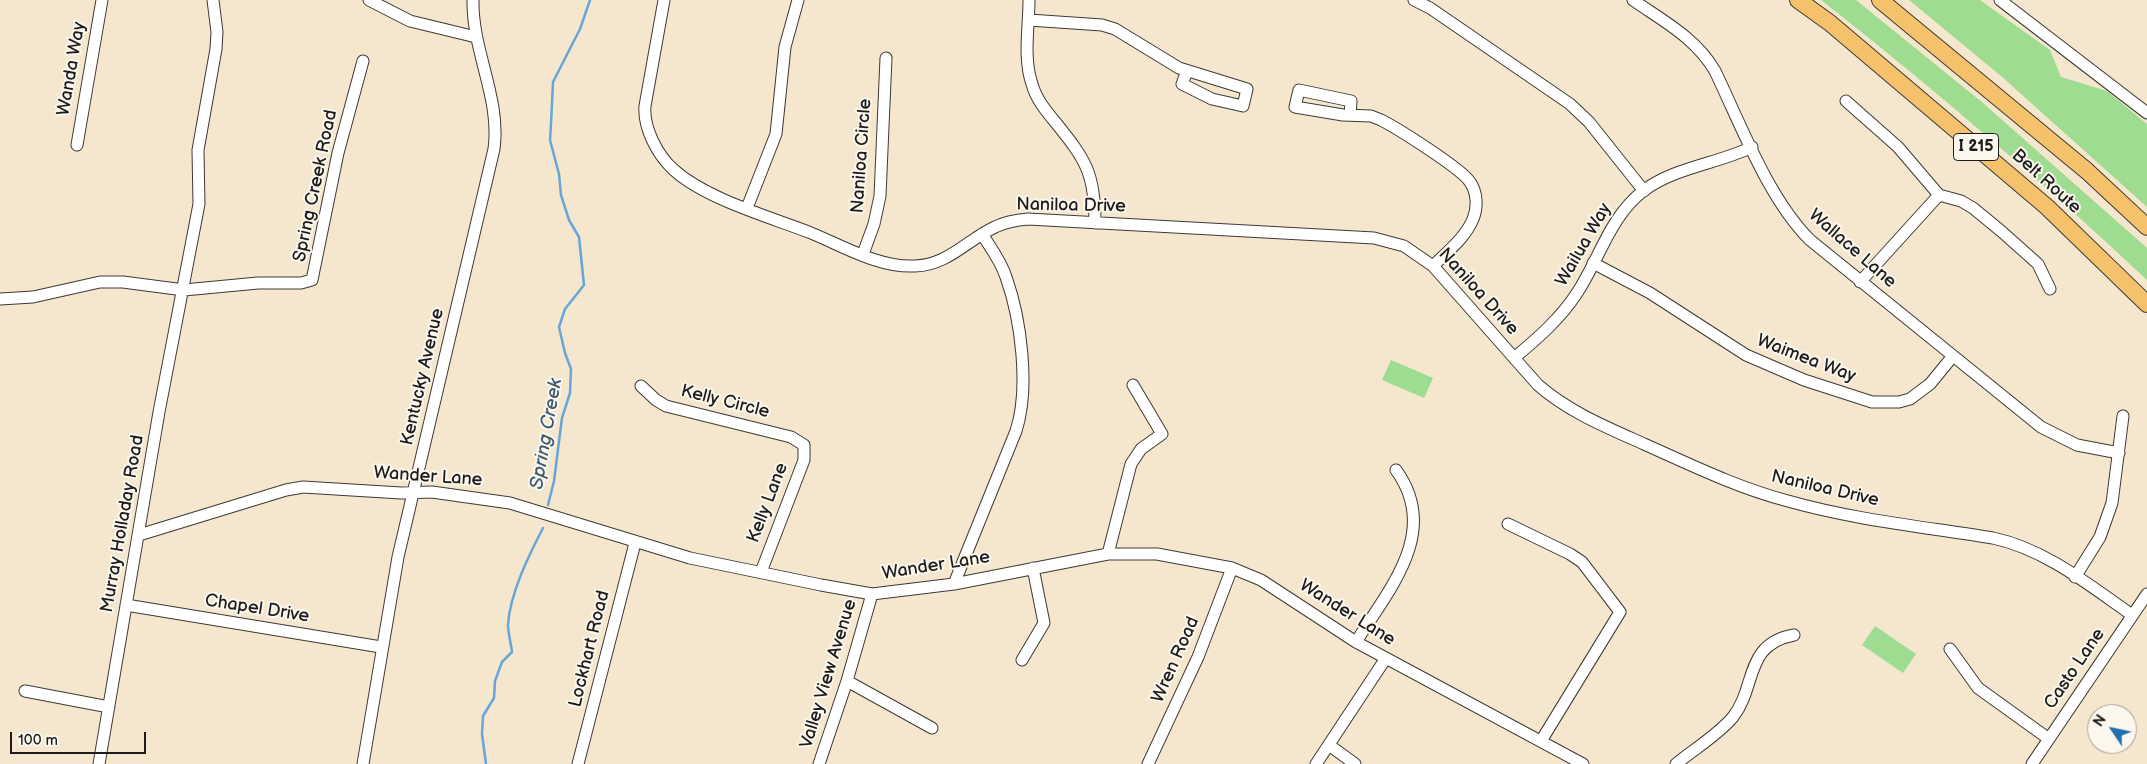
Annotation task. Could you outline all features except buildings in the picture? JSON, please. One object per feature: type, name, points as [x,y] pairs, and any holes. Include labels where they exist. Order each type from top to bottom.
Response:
[{"type":"highway","name":"Belt Route","points":[[1798,0],[1830,23],[2047,207],[2147,304]]},
{"type":"highway","name":"Belt Route","points":[[1880,0],[2086,171],[2147,227]]},
{"type":"street","name":"Wanda Way","points":[[77,145],[102,0]]},
{"type":"street","name":"Murray Holladay Road","points":[[99,764],[167,371],[199,204],[198,150],[216,49],[217,32],[213,0]]},
{"type":"street","points":[[369,0],[421,25],[476,37]]},
{"type":"street","name":"Kentucky Avenue","points":[[363,764],[381,647],[398,557],[489,176],[496,136],[493,109],[476,37],[473,0]]},
{"type":"street","name":"Naniloa Drive","points":[[664,0],[645,106],[646,122],[662,155],[679,174],[702,189],[747,208],[895,265],[926,265],[952,255],[996,226],[1018,220],[1290,232],[1384,239],[1414,251],[1433,266],[1547,393],[1583,417],[1720,478],[1786,501],[1824,510],[2005,541],[2042,556],[2132,615]]},
{"type":"street","points":[[747,208],[776,134],[784,47],[798,0]]},
{"type":"street","points":[[1029,0],[1028,59],[1031,83],[1041,104],[1085,163],[1094,187],[1095,223]]},
{"type":"street","points":[[1414,0],[1430,8],[1570,104],[1589,122],[1644,191]]},
{"type":"street","name":"Wallace Lane","points":[[1633,0],[1686,36],[1705,56],[1775,193],[1794,222],[1819,248],[2050,432],[2077,445],[2119,453]]},
{"type":"street","points":[[2000,0],[2147,112]]},
{"type":"street","points":[[1029,20],[1102,25],[1115,29],[1183,70],[1247,89],[1243,106],[1212,99],[1182,84],[1183,70]]},
{"type":"street","name":"Naniloa Circle","points":[[863,254],[877,214],[880,196],[886,58]]},
{"type":"street","name":"Spring Creek Road","points":[[184,290],[258,283],[301,283],[312,280],[338,153],[362,61]]},
{"type":"street","points":[[1846,101],[1898,146],[1939,195],[1961,201],[1973,208],[2038,264],[2050,288]]},
{"type":"street","points":[[1350,116],[1371,116],[1388,123],[1462,173],[1474,190],[1477,207],[1470,226],[1433,266]]},
{"type":"street","name":"Wailua Way","points":[[1514,358],[1542,334],[1563,312],[1578,291],[1615,221],[1644,191],[1674,174],[1722,160],[1752,147]]},
{"type":"street","points":[[1860,282],[1939,195]]},
{"type":"street","points":[[954,584],[1016,431],[1022,414],[1024,392],[1022,365],[1006,275],[982,234]]},
{"type":"street","name":"Waimea Way","points":[[1593,263],[1650,293],[1746,355],[1804,380],[1872,402],[1898,402],[1910,399],[1930,384],[1953,356]]},
{"type":"street","points":[[0,299],[33,297],[91,283],[112,282],[184,290]]},
{"type":"street","points":[[1108,554],[1131,464],[1141,449],[1162,434],[1133,385]]},
{"type":"street","name":"Kelly Circle","points":[[641,386],[656,400],[666,406],[791,437],[804,445]]},
{"type":"street","points":[[2075,577],[2104,529],[2116,487],[2123,416]]},
{"type":"street","name":"Kelly Lane","points":[[761,572],[804,460],[804,445]]},
{"type":"street","points":[[1356,642],[1404,566],[1410,551],[1412,540],[1412,505],[1408,487],[1396,470]]},
{"type":"street","name":"Wander Lane","points":[[139,535],[286,490],[303,487],[414,491],[461,495],[510,503],[635,543],[690,558],[872,594],[954,584],[1108,554],[1157,554],[1232,568],[1261,580],[1356,642],[1583,764]]},
{"type":"street","points":[[1508,524],[1582,562],[1620,612],[1541,741]]},
{"type":"street","name":"Lockhart Road","points":[[578,764],[635,543]]},
{"type":"street","points":[[1022,660],[1044,623],[1033,568]]},
{"type":"street","name":"Wren Road","points":[[1148,764],[1198,657],[1232,568]]},
{"type":"street","name":"Valley View Avenue","points":[[819,764],[847,681],[872,594]]},
{"type":"street","name":"Casto Lane","points":[[2032,764],[2147,594]]},
{"type":"street","name":"Chapel Drive","points":[[126,604],[381,647]]},
{"type":"street","points":[[1676,764],[1732,718],[1742,701],[1754,666],[1765,648],[1777,639],[1794,635]]},
{"type":"street","points":[[1950,650],[1978,688],[2049,739]]},
{"type":"street","points":[[1316,764],[1386,658]]},
{"type":"street","points":[[847,681],[932,728]]},
{"type":"street","points":[[25,691],[109,707]]},
{"type":"street","points":[[1329,745],[1355,764]]},
{"type":"green space","points":[[1821,0],[1856,0],[1983,103],[2147,248],[2147,280],[1987,136]]},
{"type":"green space","points":[[1909,0],[1980,0],[2050,50],[2061,77],[2107,91],[2147,124],[2147,207],[2001,76]]},
{"type":"green space","points":[[1391,360],[1433,378],[1424,398],[1382,380]]},
{"type":"green space","points":[[1875,626],[1916,654],[1903,673],[1862,645]]},
{"type":"waterway","name":"Spring Creek","points":[[548,505],[554,481],[562,418],[570,393],[571,369],[559,327],[565,309],[584,285],[579,237],[569,220],[561,195],[559,174],[550,140],[553,82],[580,29],[590,0]]},
{"type":"waterway","name":"Spring Creek","points":[[486,764],[482,734],[483,716],[494,698],[495,681],[502,662],[512,652],[508,631],[512,600],[526,562],[543,528]]}]
